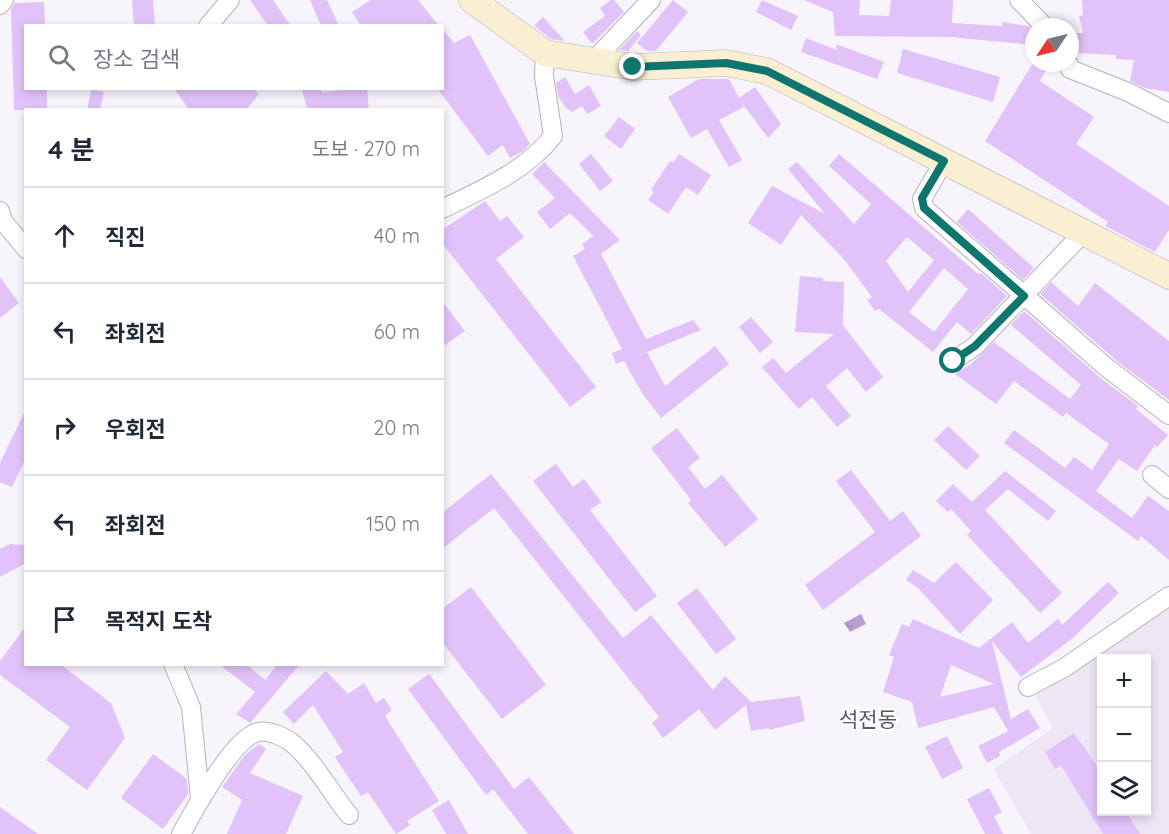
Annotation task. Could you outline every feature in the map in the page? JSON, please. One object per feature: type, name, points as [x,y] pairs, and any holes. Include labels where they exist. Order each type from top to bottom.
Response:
[{"type":"street","points":[[0,5],[4,0]]},
{"type":"street","points":[[211,24],[230,0]]},
{"type":"street","points":[[472,0],[545,53],[633,67],[726,63],[767,71],[1169,276]]},
{"type":"street","points":[[593,61],[651,0]]},
{"type":"street","points":[[1019,0],[1036,18]]},
{"type":"street","points":[[444,208],[486,188],[529,160],[553,136],[544,76],[545,53]]},
{"type":"street","points":[[1078,72],[1128,92],[1169,113]]},
{"type":"street","points":[[944,161],[922,198],[924,208],[1106,367],[1169,415]]},
{"type":"street","points":[[0,211],[3,221],[24,247]]},
{"type":"street","points":[[953,361],[975,346],[1084,232]]},
{"type":"street","points":[[1152,475],[1169,489]]},
{"type":"street","points":[[1028,687],[1064,668],[1169,596]]},
{"type":"street","points":[[174,666],[191,707],[200,797]]},
{"type":"street","points":[[181,834],[200,797],[245,740],[256,732],[268,731],[290,742],[307,759],[349,815]]},
{"type":"shaded area","points":[[1169,608],[1169,834],[1031,834],[994,769],[1053,728],[1034,693],[1097,656],[1097,816],[1151,816],[1151,654],[1100,654]]},
{"type":"water","points":[[861,614],[866,624],[850,632],[844,623]]},
{"type":"building","points":[[132,0],[153,0],[155,24],[134,24]]},
{"type":"building","points":[[250,0],[273,0],[290,24],[267,24]]},
{"type":"building","points":[[310,0],[327,0],[338,24],[320,24]]},
{"type":"building","points":[[371,0],[418,0],[437,24],[360,24],[352,12]]},
{"type":"building","points":[[614,0],[624,12],[592,44],[583,32],[605,16],[600,8]]},
{"type":"building","points":[[673,0],[688,12],[656,51],[647,51],[637,43]]},
{"type":"building","points":[[762,0],[798,16],[791,30],[756,12]]},
{"type":"building","points":[[804,0],[860,0],[859,15],[889,16],[891,0],[953,0],[952,23],[1002,26],[1002,22],[1025,26],[1025,44],[950,37],[835,36],[833,12]]},
{"type":"building","points":[[1082,0],[1169,0],[1169,92],[1145,88],[1130,81],[1134,60],[1116,59],[1116,55],[1079,53],[1079,33],[1083,33],[1079,16],[1083,15]]},
{"type":"building","points":[[44,2],[45,24],[24,24],[24,90],[47,90],[47,108],[14,110],[11,9],[15,3]]},
{"type":"building","points":[[543,17],[565,41],[551,39],[534,26]]},
{"type":"building","points":[[444,30],[454,43],[470,35],[530,144],[510,158],[503,145],[488,156],[438,90],[444,90]]},
{"type":"building","points":[[637,31],[641,35],[628,51],[619,50]]},
{"type":"building","points":[[806,38],[837,50],[836,44],[884,62],[877,79],[801,52]]},
{"type":"building","points":[[903,49],[1000,77],[993,102],[897,73]]},
{"type":"building","points":[[1027,72],[1045,72],[1040,81],[1094,117],[1076,144],[1169,206],[1169,230],[1155,252],[1105,226],[1108,222],[985,141]]},
{"type":"building","points":[[565,77],[575,94],[589,85],[601,106],[587,114],[582,106],[572,112],[565,107],[558,96],[556,83]]},
{"type":"building","points":[[699,79],[729,79],[739,98],[755,87],[781,124],[768,138],[740,100],[744,107],[719,120],[742,160],[729,167],[707,129],[691,138],[668,97]]},
{"type":"building","points":[[91,90],[104,92],[100,108],[87,108]]},
{"type":"building","points":[[175,90],[254,90],[259,94],[248,108],[188,108]]},
{"type":"building","points":[[302,90],[321,90],[322,92],[367,90],[369,108],[307,108]]},
{"type":"building","points":[[619,117],[635,129],[621,149],[604,136]]},
{"type":"building","points":[[591,154],[613,181],[600,191],[579,164]]},
{"type":"building","points":[[679,154],[711,175],[698,195],[686,187],[668,214],[648,200],[654,192],[651,190],[670,161],[673,163]]},
{"type":"building","points":[[839,154],[978,274],[981,273],[1007,296],[971,334],[957,322],[933,352],[879,309],[875,311],[867,300],[872,297],[843,258],[801,215],[781,245],[748,223],[772,186],[825,214],[788,169],[797,162],[854,224],[871,204],[829,166]],"holes":[[[907,237],[934,260],[908,292],[886,261]],[[944,268],[968,289],[934,332],[909,312]]]},
{"type":"building","points":[[544,162],[620,240],[601,254],[646,339],[693,320],[701,330],[647,352],[665,386],[715,346],[729,364],[661,418],[642,393],[624,361],[616,364],[612,353],[622,349],[573,256],[585,249],[582,244],[593,236],[570,213],[550,229],[537,212],[555,198],[532,174]]},
{"type":"building","points":[[485,201],[500,221],[507,216],[524,237],[496,259],[596,387],[570,407],[444,246],[444,229]]},
{"type":"building","points":[[968,209],[1034,268],[1023,280],[957,222]]},
{"type":"building","points":[[800,276],[823,278],[823,281],[844,282],[843,325],[883,377],[866,392],[847,368],[826,386],[851,416],[837,427],[812,397],[799,409],[762,367],[773,358],[786,373],[834,334],[795,332]]},
{"type":"building","points":[[0,277],[19,303],[0,318]]},
{"type":"building","points":[[1051,282],[1078,306],[1095,283],[1169,341],[1169,400],[1118,362],[1040,294]]},
{"type":"building","points":[[444,304],[465,331],[444,346]]},
{"type":"building","points":[[1024,311],[1103,380],[1138,406],[1136,409],[1168,435],[1157,447],[1155,445],[1137,471],[1119,459],[1096,491],[1132,518],[1148,496],[1169,511],[1169,560],[1141,536],[1138,541],[1004,443],[1014,430],[1065,468],[1074,457],[1092,470],[1109,444],[1066,413],[1063,417],[1014,381],[996,404],[955,374],[971,364],[994,342],[1070,399],[1081,385],[1011,325]]},
{"type":"building","points":[[751,317],[773,342],[760,353],[739,327]]},
{"type":"building","points":[[24,413],[24,462],[12,487],[0,482],[0,463]]},
{"type":"building","points":[[948,426],[980,456],[966,470],[934,440]]},
{"type":"building","points":[[677,428],[700,458],[688,467],[705,489],[722,475],[758,519],[725,547],[688,503],[691,500],[651,448]]},
{"type":"building","points":[[556,464],[573,487],[584,479],[601,502],[590,510],[657,596],[635,612],[533,481]]},
{"type":"building","points":[[851,470],[890,521],[903,511],[921,536],[823,610],[805,585],[875,532],[836,481]]},
{"type":"building","points":[[1005,471],[1056,511],[1048,521],[1008,489],[985,510],[1062,593],[1040,613],[967,535],[971,531],[951,509],[948,512],[936,501],[953,484],[972,502]]},
{"type":"building","points":[[491,474],[623,638],[651,615],[713,690],[725,676],[751,702],[800,696],[805,721],[769,730],[769,728],[751,731],[746,705],[715,730],[699,709],[663,738],[652,723],[659,717],[494,508],[444,547],[444,511]]},
{"type":"building","points":[[10,544],[24,545],[24,564],[0,577],[0,549]]},
{"type":"building","points":[[956,562],[993,600],[960,634],[918,588],[906,580],[913,570],[934,583]]},
{"type":"building","points":[[1108,582],[1119,593],[1073,638],[1021,677],[992,641],[1011,719],[1028,709],[1040,728],[999,752],[1000,756],[987,763],[978,746],[1008,731],[994,707],[918,728],[912,702],[883,692],[894,657],[889,655],[902,624],[909,627],[913,619],[979,648],[1012,622],[1028,643],[1058,619],[1062,625]],"holes":[[[951,665],[994,684],[940,697]]]},
{"type":"building","points":[[471,587],[546,685],[502,719],[444,645],[444,607]]},
{"type":"building","points":[[697,588],[736,639],[716,654],[677,603]]},
{"type":"building","points":[[24,629],[24,666],[63,666],[111,703],[125,738],[87,790],[46,760],[70,727],[0,675],[0,661]]},
{"type":"building","points":[[222,666],[248,666],[265,680],[276,666],[298,666],[250,723],[236,714],[255,692]]},
{"type":"building","points":[[326,671],[348,694],[364,683],[376,703],[384,698],[392,710],[385,716],[439,801],[407,821],[410,825],[396,834],[368,792],[361,796],[335,757],[343,752],[313,705],[294,724],[283,712]]},
{"type":"building","points":[[429,674],[514,789],[529,777],[574,834],[528,834],[493,789],[486,795],[408,689]]},
{"type":"building","points":[[1074,733],[1097,766],[1097,816],[1129,816],[1140,834],[1103,834],[1061,765],[1055,769],[1045,752]]},
{"type":"building","points":[[947,736],[963,768],[942,779],[925,747]]},
{"type":"building","points":[[259,744],[266,749],[250,773],[303,796],[286,834],[227,834],[242,800],[222,787],[245,755]]},
{"type":"building","points":[[153,754],[187,779],[188,794],[163,829],[121,798]]},
{"type":"building","points":[[989,788],[1002,812],[994,816],[1003,834],[985,834],[967,799]]},
{"type":"building","points":[[449,800],[468,834],[446,834],[432,810]]},
{"type":"building","points":[[0,807],[38,834],[0,834]]},
{"type":"district","name":"석전동","points":[[868,720]]},
{"type":"route","points":[[633,67],[726,63],[767,71],[944,161],[922,198],[924,208],[1024,296],[975,346],[953,361]]}]
